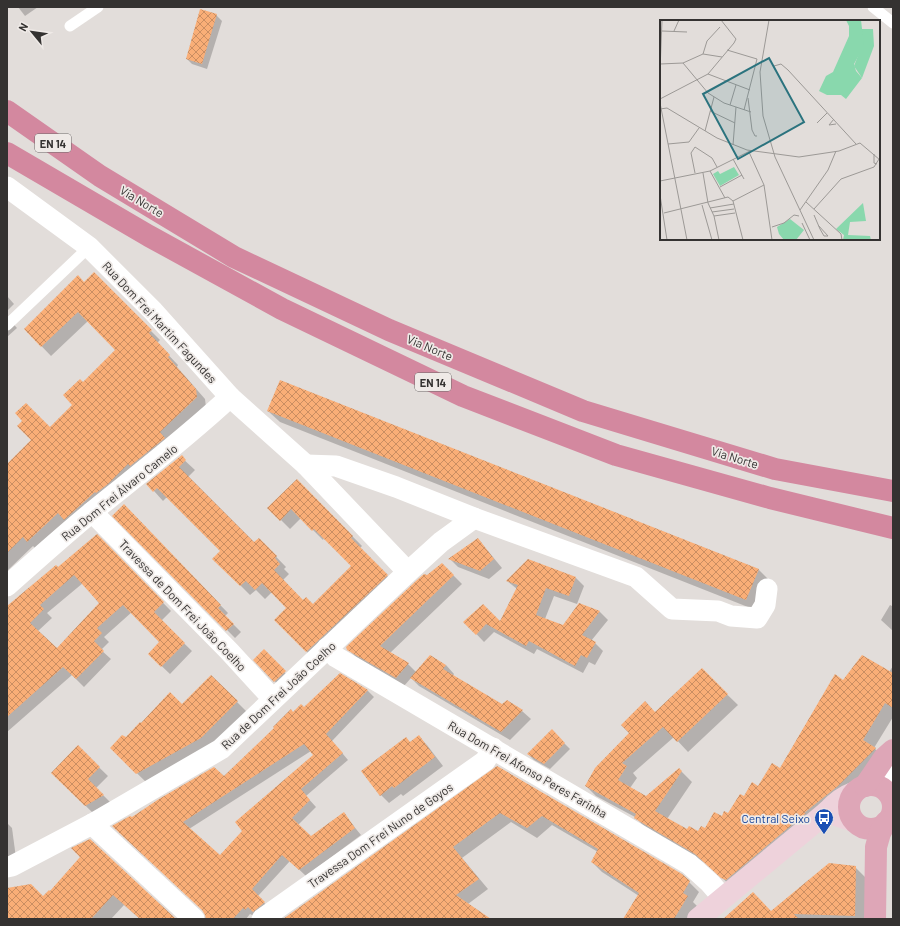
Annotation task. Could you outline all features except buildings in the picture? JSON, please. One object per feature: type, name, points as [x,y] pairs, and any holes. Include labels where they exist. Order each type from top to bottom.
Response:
[{"type":"highway","name":"Via Norte","points":[[7,111],[100,176],[234,257],[389,330],[583,411],[775,469],[893,491]]},
{"type":"highway","name":"EN 14","points":[[7,153],[149,236],[282,310],[463,396],[616,455],[770,498],[893,528]]},
{"type":"main road","points":[[698,919],[827,812],[836,802],[882,773]]},
{"type":"main road","points":[[875,919],[876,847],[880,833],[890,816],[892,809],[892,804],[882,773]]},
{"type":"main road","points":[[876,847],[869,835],[850,814],[848,807],[850,800],[882,773]]},
{"type":"main road","points":[[827,812],[867,828],[881,826],[886,822]]},
{"type":"street","name":"Rua Dom Frei Martim Fagundes","points":[[7,187],[88,247],[152,311],[230,397],[306,465],[408,572]]},
{"type":"street","name":"Rua Dom Frei Álvaro Camelo","points":[[7,586],[92,512],[118,493],[200,425],[230,397]]},
{"type":"street","points":[[306,465],[336,466],[636,577],[672,609],[718,611],[731,616],[757,618],[765,605],[767,589]]},
{"type":"street","name":"Travessa de Dom Frei João Coelho","points":[[92,512],[273,699]]},
{"type":"street","points":[[408,572],[441,542],[474,518]]},
{"type":"street","name":"Rua de Dom Frei João Coelho","points":[[7,867],[12,866],[92,824],[220,749],[408,572]]},
{"type":"street","name":"Rua Dom Frei Afonso Peres Farinha","points":[[327,648],[336,657],[689,864],[710,883],[723,898]]},
{"type":"street","name":"Travessa Dom Frei Nuno de Goyos","points":[[262,919],[485,761],[493,748]]},
{"type":"street","points":[[92,824],[194,919]]},
{"type":"lane","points":[[70,26],[98,7]]},
{"type":"lane","points":[[873,7],[893,23]]},
{"type":"lane","points":[[7,325],[88,247]]},
{"type":"place","name":"Central Seixo","points":[[824,835]]}]
